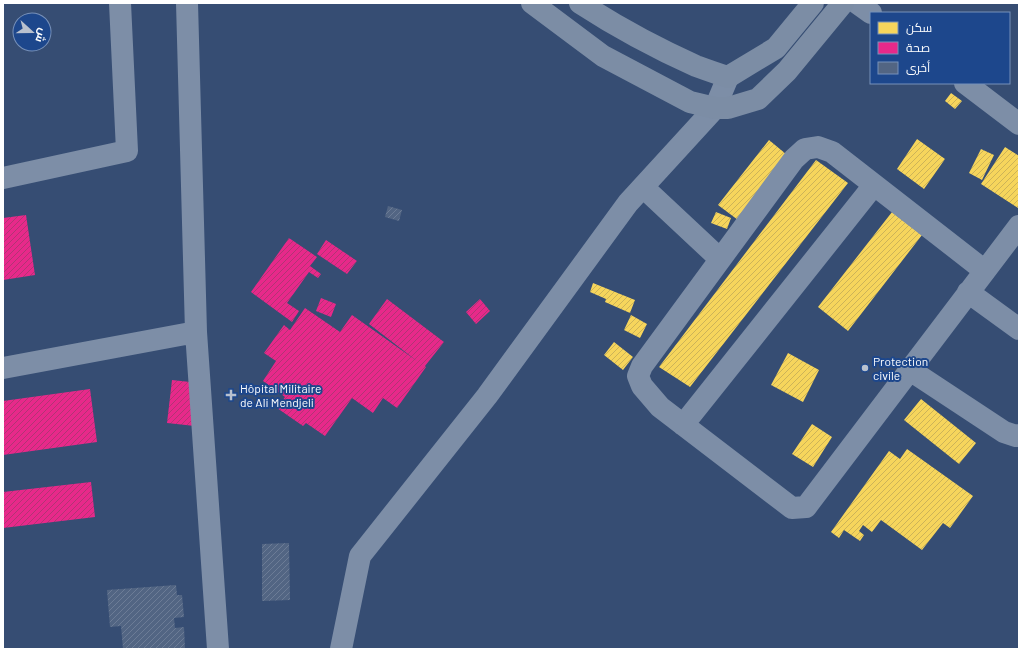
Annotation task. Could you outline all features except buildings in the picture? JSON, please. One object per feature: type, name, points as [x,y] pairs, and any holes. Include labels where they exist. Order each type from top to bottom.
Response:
[{"type":"main road","points":[[532,3],[603,56],[690,102],[715,108],[728,108],[758,99],[787,71],[844,3]]},
{"type":"main road","points":[[580,3],[608,21],[663,50],[698,67],[728,77],[776,48],[813,3]]},
{"type":"lane","points":[[3,178],[127,150],[120,3]]},
{"type":"lane","points":[[187,3],[196,332],[218,649]]},
{"type":"lane","points":[[857,3],[870,12]]},
{"type":"lane","points":[[341,649],[360,556],[487,396],[628,203],[715,108],[728,77]]},
{"type":"lane","points":[[966,84],[1019,124]]},
{"type":"lane","points":[[985,271],[832,152],[818,147],[805,149],[794,159],[720,259],[642,366],[638,376],[642,386],[660,407],[683,425],[792,508],[806,507],[968,292],[985,271],[1019,226]]},
{"type":"lane","points":[[683,425],[874,185]]},
{"type":"lane","points":[[643,187],[720,259]]},
{"type":"lane","points":[[968,292],[1019,329]]},
{"type":"lane","points":[[3,368],[196,332]]},
{"type":"lane","points":[[910,370],[1004,432],[1016,436],[1019,435]]},
{"type":"place","name":"Protection civile","points":[[865,368]]},
{"type":"place","name":"Hôpital Militaire de Ali Mendjeli","points":[[231,395]]}]
